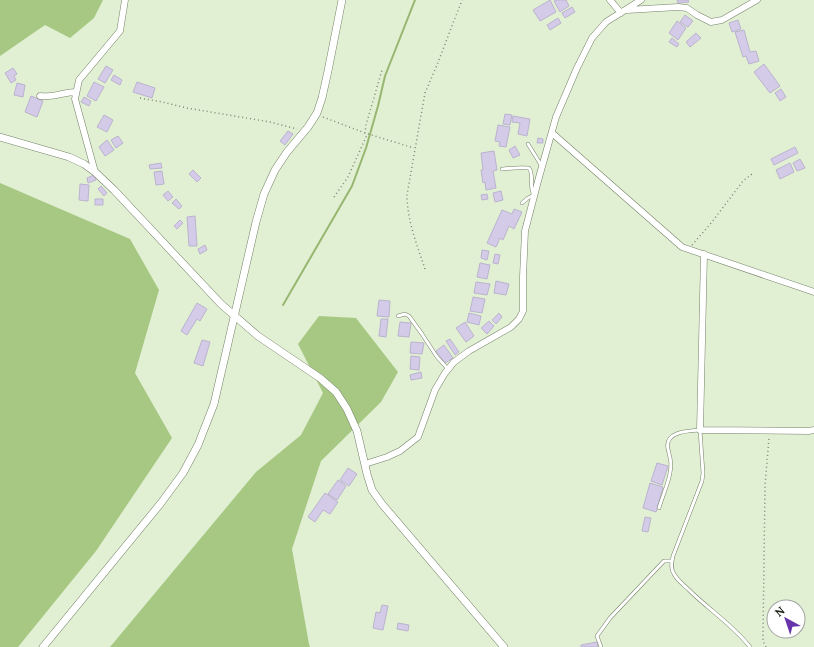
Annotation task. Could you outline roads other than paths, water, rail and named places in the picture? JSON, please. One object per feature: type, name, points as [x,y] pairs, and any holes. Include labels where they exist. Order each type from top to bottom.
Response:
[{"type":"street","points":[[95,172],[75,99],[76,92],[79,80],[120,31],[125,0]]},
{"type":"street","points":[[43,647],[161,503],[182,473],[198,445],[214,404],[256,222],[264,194],[275,170],[317,113],[327,78],[342,0]]},
{"type":"street","points":[[610,0],[623,12],[678,6],[688,8],[710,22],[722,20],[757,0]]},
{"type":"street","points":[[364,464],[387,457],[400,451],[418,437],[435,390],[448,369],[454,362],[469,351],[511,327],[524,311],[523,277],[525,231],[556,117],[592,38],[606,22],[641,0]]},
{"type":"street","points":[[40,96],[46,97],[76,92]]},
{"type":"street","points":[[552,133],[682,247],[814,292]]},
{"type":"street","points":[[0,137],[69,156],[95,172],[234,316],[258,336],[320,378],[336,392],[347,409],[357,431],[364,464],[372,490],[382,504],[504,647]]},
{"type":"street","points":[[704,254],[700,430],[814,430]]},
{"type":"lane","points":[[528,144],[542,167]]},
{"type":"lane","points":[[502,169],[517,167],[529,168],[532,172],[531,190],[534,195],[522,203]]},
{"type":"lane","points":[[398,316],[405,314],[409,316],[437,357],[448,369]]},
{"type":"lane","points":[[659,508],[670,474],[671,461],[667,447],[669,439],[681,432],[700,430],[703,473],[702,481],[673,556],[671,565],[673,573],[680,581],[750,647]]},
{"type":"lane","points":[[601,647],[597,636],[610,618],[664,562],[672,561]]},
{"type":"waterway","points":[[283,305],[352,186],[366,148],[385,76],[415,0]]}]
